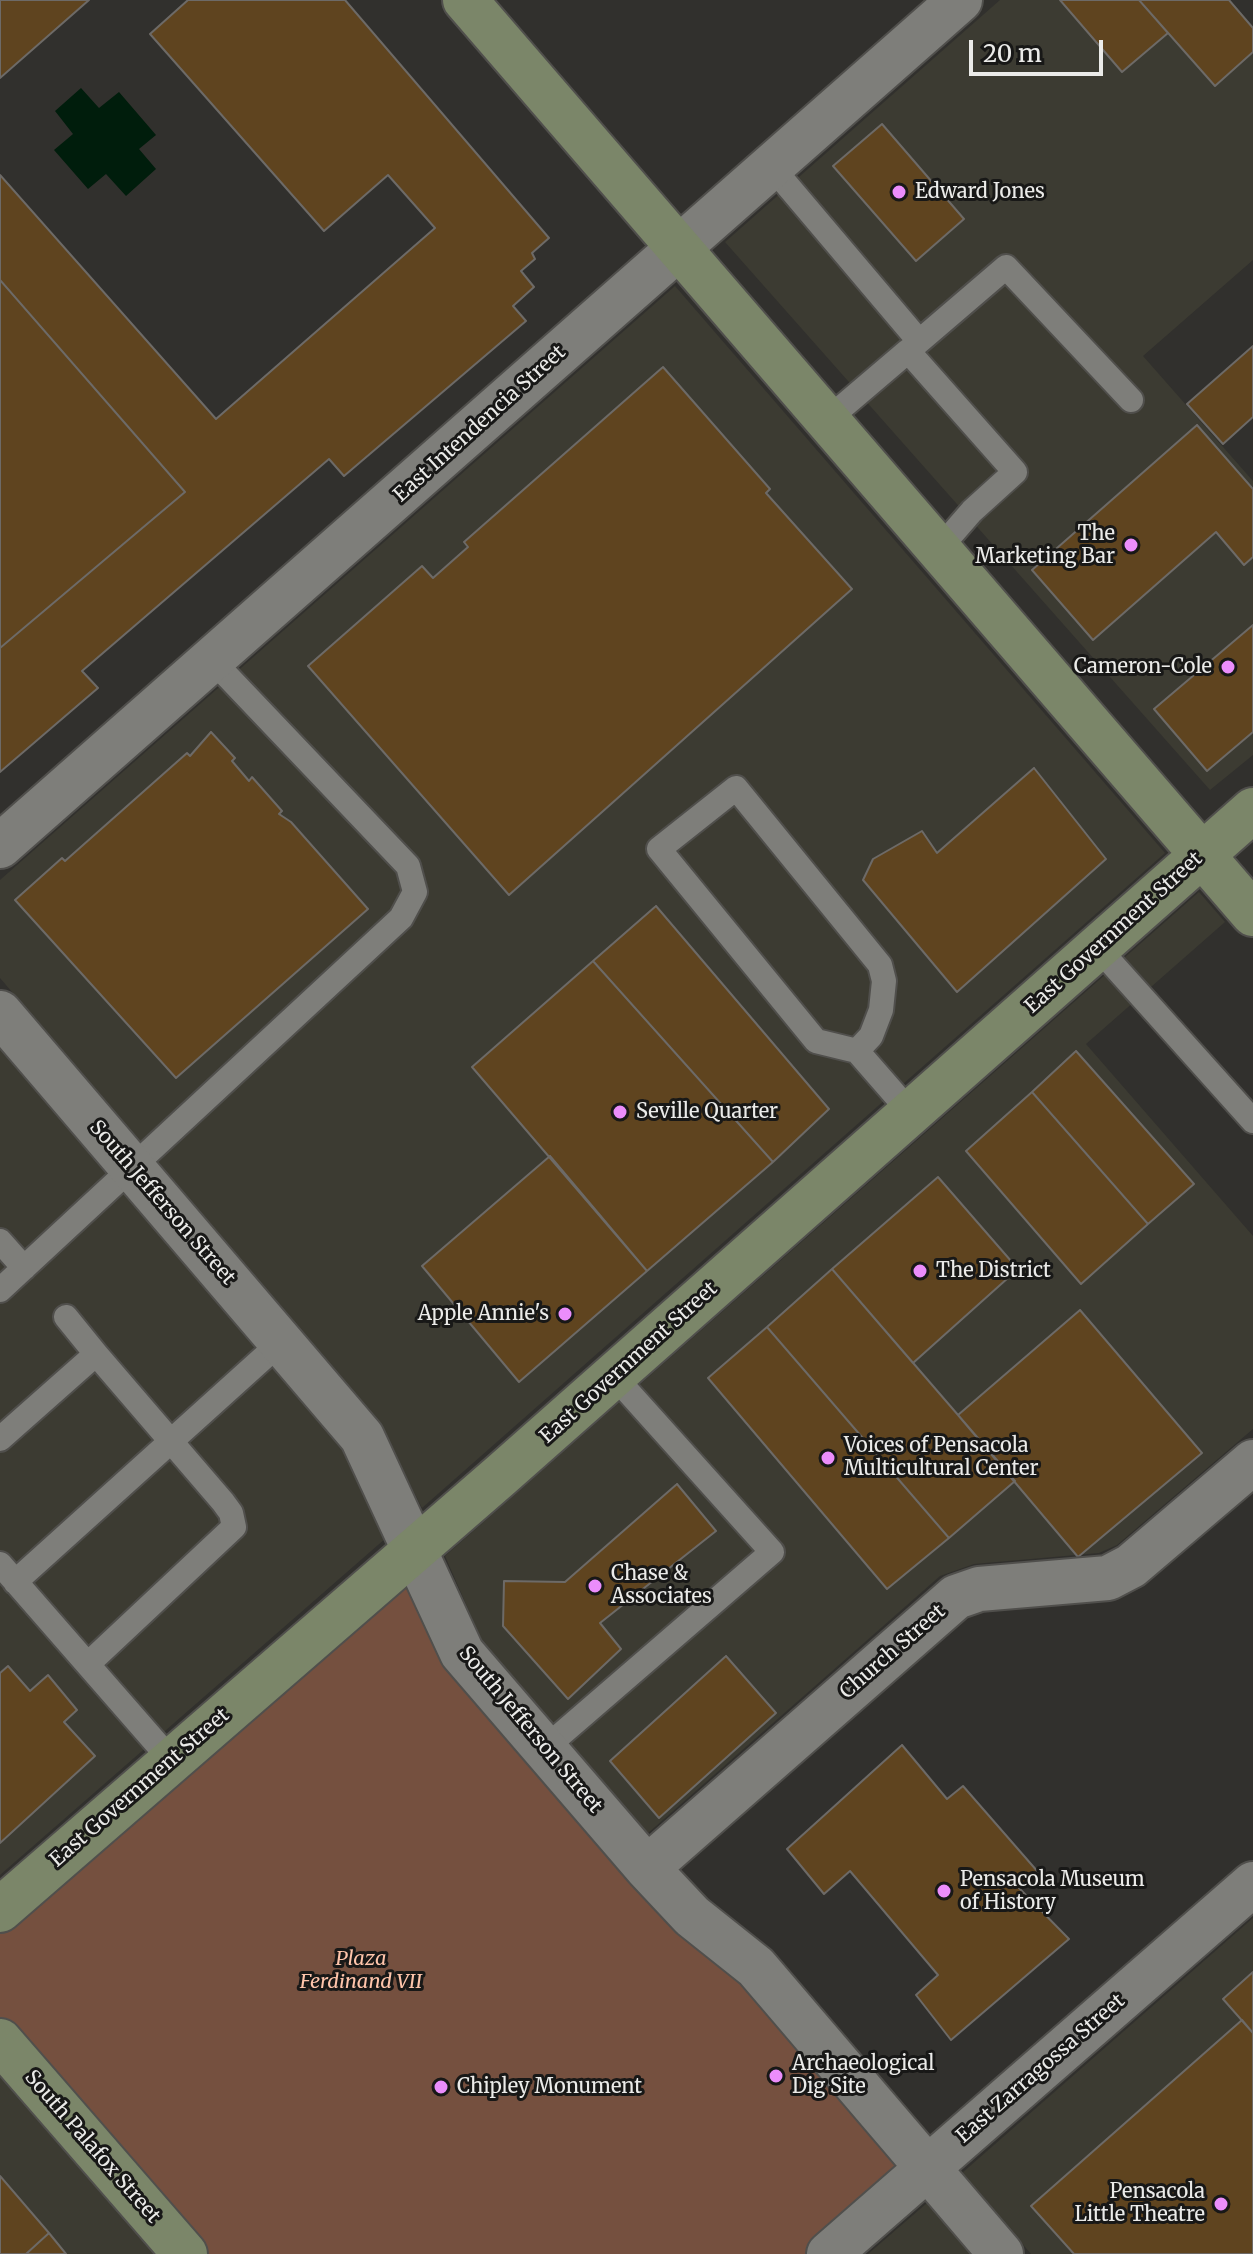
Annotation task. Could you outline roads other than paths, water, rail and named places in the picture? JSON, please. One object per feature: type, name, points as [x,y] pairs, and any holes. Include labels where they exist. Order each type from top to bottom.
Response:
[{"type":"street","points":[[465,0],[1253,914]]},
{"type":"street","name":"East Intendencia Street","points":[[0,846],[960,0]]},
{"type":"street","name":"East Government Street","points":[[0,1910],[614,1376],[1253,810]]},
{"type":"street","name":"South Jefferson Street","points":[[0,1013],[362,1437],[462,1653],[647,1868],[692,1916],[756,1967],[1001,2254]]},
{"type":"street","name":"Church Street","points":[[647,1868],[956,1597],[979,1589],[1108,1578],[1131,1566],[1253,1462]]},
{"type":"street","name":"East Zarragossa Street","points":[[829,2254],[1253,1884]]},
{"type":"street","name":"South Palafox Street","points":[[0,2041],[185,2254]]},
{"type":"lane","points":[[771,166],[1015,472],[972,511],[939,549]]},
{"type":"lane","points":[[827,420],[1006,267],[1131,400]]},
{"type":"lane","points":[[0,1290],[401,918],[415,892],[408,866],[213,661]]},
{"type":"lane","points":[[857,1051],[871,1036],[881,1010],[884,981],[880,965],[736,788],[659,849],[816,1041],[857,1051],[911,1113]]},
{"type":"lane","points":[[1098,948],[1253,1121]]},
{"type":"lane","points":[[0,1241],[24,1268]]},
{"type":"lane","points":[[66,1317],[231,1513],[234,1527],[88,1664]]},
{"type":"lane","points":[[171,1760],[8,1573],[170,1442],[281,1342]]},
{"type":"lane","points":[[0,1439],[96,1354]]},
{"type":"lane","points":[[544,1749],[772,1552],[614,1376]]},
{"type":"place","name":"Edward Jones","points":[[899,192]]},
{"type":"place","name":"The Marketing Bar","points":[[1131,545]]},
{"type":"place","name":"Cameron-Cole","points":[[1228,667]]},
{"type":"place","name":"Seville Quarter","points":[[620,1112]]},
{"type":"place","name":"The District","points":[[920,1271]]},
{"type":"place","name":"Apple Annie's","points":[[565,1314]]},
{"type":"place","name":"Voices of Pensacola Multicultural Center","points":[[828,1458]]},
{"type":"place","name":"Chase & Associates","points":[[595,1586]]},
{"type":"place","name":"Pensacola Museum of History","points":[[944,1891]]},
{"type":"place","name":"Archaeological Dig Site","points":[[776,2076]]},
{"type":"place","name":"Chipley Monument","points":[[441,2087]]},
{"type":"place","name":"Pensacola Little Theatre","points":[[1221,2204]]},
{"type":"park label","name":"Plaza Ferdinand VII","points":[[361,1970]]}]
